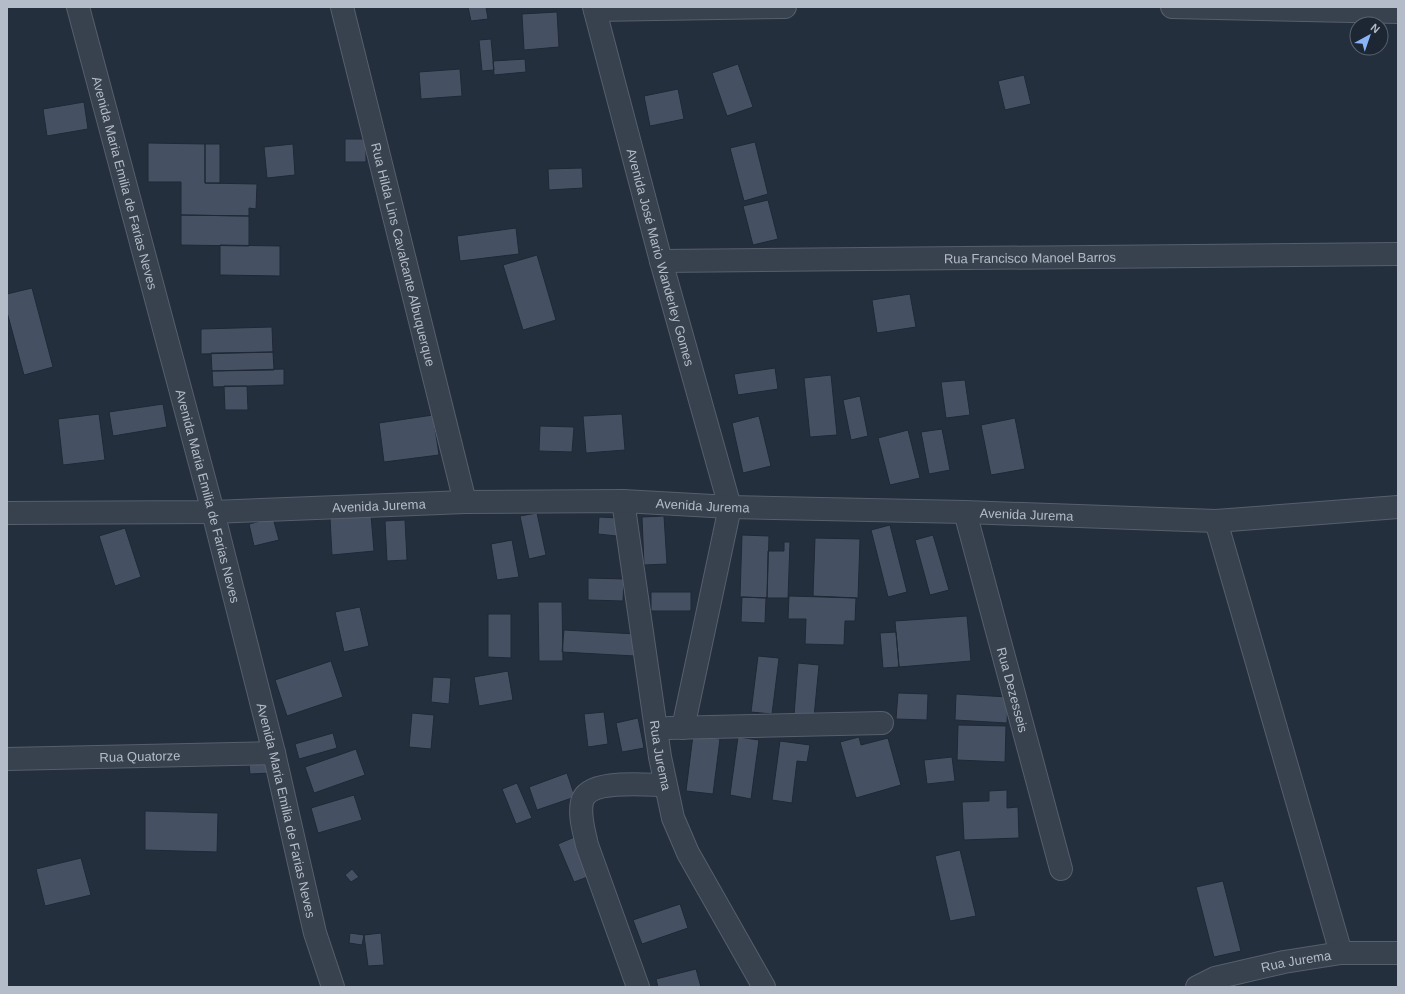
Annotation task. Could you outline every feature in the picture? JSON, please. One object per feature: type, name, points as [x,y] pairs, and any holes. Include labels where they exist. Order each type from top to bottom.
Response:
[{"type":"street","name":"Avenida Maria Emilia de Farias Neves","points":[[78,7],[213,512],[274,753],[315,932],[333,987]]},
{"type":"street","name":"Rua Hilda Lins Cavalcante Albuquerque","points":[[342,7],[465,502]]},
{"type":"street","points":[[595,9],[785,7]]},
{"type":"street","points":[[1172,7],[1398,12]]},
{"type":"street","name":"Avenida José Mario Wanderley Gomes","points":[[595,9],[661,261],[730,507]]},
{"type":"street","name":"Rua Francisco Manoel Barros","points":[[661,261],[1398,254]]},
{"type":"street","name":"Avenida Jurema","points":[[7,513],[213,512],[465,502],[623,501],[730,507],[965,512],[1216,520],[1398,507]]},
{"type":"street","name":"Rua Jurema","points":[[623,501],[655,728],[665,785],[673,818],[688,854],[764,987]]},
{"type":"street","points":[[683,728],[730,507]]},
{"type":"street","name":"Rua Dezesseis","points":[[965,512],[1061,869]]},
{"type":"street","points":[[1216,520],[1341,953]]},
{"type":"street","points":[[655,728],[882,723]]},
{"type":"street","name":"Rua Quatorze","points":[[7,759],[274,753]]},
{"type":"street","points":[[638,987],[587,845],[582,820],[582,800],[591,791],[605,785],[665,785]]},
{"type":"street","name":"Rua Jurema","points":[[1197,987],[1214,978],[1284,962],[1341,953],[1398,953]]},
{"type":"building","points":[[468,7],[486,7],[488,19],[471,21]]},
{"type":"building","points":[[557,12],[559,47],[524,50],[522,14]]},
{"type":"building","points":[[491,39],[494,70],[482,71],[479,40]]},
{"type":"building","points":[[525,59],[526,72],[494,75],[493,61]]},
{"type":"building","points":[[738,64],[753,107],[727,116],[712,73]]},
{"type":"building","points":[[460,69],[462,96],[421,99],[419,72]]},
{"type":"building","points":[[1024,75],[1031,104],[1005,110],[998,81]]},
{"type":"building","points":[[678,89],[684,119],[650,126],[644,96]]},
{"type":"building","points":[[84,102],[88,129],[47,136],[43,109]]},
{"type":"building","points":[[345,139],[366,139],[366,162],[345,162]]},
{"type":"building","points":[[755,142],[768,194],[744,201],[730,148]]},
{"type":"building","points":[[148,143],[205,144],[205,183],[257,184],[256,209],[249,208],[249,216],[181,215],[181,182],[148,182]]},
{"type":"building","points":[[205,144],[220,144],[220,183],[205,183]]},
{"type":"building","points":[[293,144],[295,175],[267,178],[264,147]]},
{"type":"building","points":[[582,168],[583,188],[549,190],[548,169]]},
{"type":"building","points":[[768,200],[778,239],[753,245],[743,206]]},
{"type":"building","points":[[181,215],[249,216],[249,246],[181,245]]},
{"type":"building","points":[[516,228],[519,254],[460,261],[457,236]]},
{"type":"building","points":[[220,245],[280,246],[280,276],[220,275]]},
{"type":"building","points":[[537,255],[556,320],[523,330],[503,265]]},
{"type":"building","points":[[32,288],[53,367],[24,375],[7,312],[7,294]]},
{"type":"building","points":[[910,294],[916,327],[877,333],[872,300]]},
{"type":"building","points":[[272,327],[273,352],[201,354],[201,329]]},
{"type":"building","points":[[273,352],[274,370],[212,371],[211,353]]},
{"type":"building","points":[[775,368],[778,389],[738,395],[734,374]]},
{"type":"building","points":[[284,369],[284,385],[213,387],[212,371]]},
{"type":"building","points":[[831,375],[837,435],[810,437],[804,378]]},
{"type":"building","points":[[965,380],[970,415],[946,418],[941,382]]},
{"type":"building","points":[[224,386],[247,386],[248,410],[225,410]]},
{"type":"building","points":[[860,396],[868,436],[851,440],[843,400]]},
{"type":"building","points":[[163,404],[167,427],[113,436],[109,412]]},
{"type":"building","points":[[99,414],[105,460],[63,465],[58,419]]},
{"type":"building","points":[[622,414],[625,450],[586,453],[583,416]]},
{"type":"building","points":[[433,415],[439,455],[384,462],[379,423]]},
{"type":"building","points":[[759,416],[771,466],[743,473],[732,423]]},
{"type":"building","points":[[1015,418],[1025,469],[991,475],[981,425]]},
{"type":"building","points":[[540,426],[574,427],[572,452],[539,451]]},
{"type":"building","points":[[942,429],[950,470],[929,474],[921,432]]},
{"type":"building","points":[[908,430],[920,478],[890,485],[878,438]]},
{"type":"building","points":[[537,513],[546,555],[529,559],[520,516]]},
{"type":"building","points":[[371,515],[374,551],[332,555],[330,518]]},
{"type":"building","points":[[664,516],[667,564],[644,565],[642,517]]},
{"type":"building","points":[[599,517],[618,518],[617,536],[598,534]]},
{"type":"building","points":[[273,518],[279,540],[254,546],[249,524]]},
{"type":"building","points":[[405,520],[407,560],[387,561],[385,521]]},
{"type":"building","points":[[890,525],[907,592],[888,597],[871,530]]},
{"type":"building","points":[[125,528],[141,577],[115,586],[99,536]]},
{"type":"building","points":[[742,535],[769,536],[767,598],[740,597]]},
{"type":"building","points":[[933,535],[949,590],[930,595],[915,540]]},
{"type":"building","points":[[815,538],[860,539],[858,598],[813,596]]},
{"type":"building","points":[[512,540],[519,577],[497,580],[491,544]]},
{"type":"building","points":[[784,542],[790,542],[788,598],[767,598],[768,551],[784,551]]},
{"type":"building","points":[[588,578],[624,579],[623,601],[588,600]]},
{"type":"building","points":[[651,592],[691,592],[691,611],[651,611]]},
{"type":"building","points":[[789,596],[856,598],[855,621],[845,621],[844,645],[805,644],[806,619],[788,619]]},
{"type":"building","points":[[742,597],[767,598],[765,623],[741,622]]},
{"type":"building","points":[[538,602],[562,602],[563,661],[539,661]]},
{"type":"building","points":[[360,607],[369,646],[344,652],[335,612]]},
{"type":"building","points":[[488,614],[511,614],[511,658],[488,657]]},
{"type":"building","points":[[967,616],[971,661],[899,667],[895,621]]},
{"type":"building","points":[[564,630],[636,634],[635,656],[562,652]]},
{"type":"building","points":[[896,632],[899,667],[883,668],[880,633]]},
{"type":"building","points":[[758,656],[779,658],[772,714],[751,712]]},
{"type":"building","points":[[331,661],[343,697],[287,716],[275,680]]},
{"type":"building","points":[[798,663],[819,665],[814,717],[794,715]]},
{"type":"building","points":[[508,671],[513,700],[479,706],[474,677]]},
{"type":"building","points":[[433,677],[451,678],[449,704],[431,702]]},
{"type":"building","points":[[898,693],[928,694],[927,720],[896,719]]},
{"type":"building","points":[[956,694],[1008,697],[1007,723],[955,720]]},
{"type":"building","points":[[604,712],[608,744],[588,747],[584,714]]},
{"type":"building","points":[[412,713],[434,715],[431,749],[409,747]]},
{"type":"building","points":[[638,718],[644,748],[622,752],[616,723]]},
{"type":"building","points":[[958,725],[1006,726],[1005,762],[957,760]]},
{"type":"building","points":[[333,733],[337,748],[299,759],[295,744]]},
{"type":"building","points":[[693,735],[720,739],[713,794],[686,791]]},
{"type":"building","points":[[738,737],[759,740],[751,799],[730,795]]},
{"type":"building","points":[[859,737],[861,745],[888,738],[901,785],[856,798],[840,742]]},
{"type":"building","points":[[780,741],[810,745],[807,762],[797,761],[792,803],[772,800]]},
{"type":"building","points":[[356,749],[365,775],[314,793],[305,767]]},
{"type":"building","points":[[952,757],[955,781],[927,784],[924,760]]},
{"type":"building","points":[[272,763],[272,773],[250,774],[249,765]]},
{"type":"building","points":[[567,773],[575,797],[537,810],[529,787]]},
{"type":"building","points":[[517,783],[532,818],[516,824],[502,789]]},
{"type":"building","points":[[1007,790],[1007,808],[1018,807],[1019,838],[964,840],[962,802],[989,801],[989,791]]},
{"type":"building","points":[[354,795],[362,820],[318,833],[311,808]]},
{"type":"building","points":[[145,811],[218,813],[217,852],[145,850]]},
{"type":"building","points":[[577,836],[593,875],[574,882],[558,844]]},
{"type":"building","points":[[960,850],[976,916],[950,921],[935,856]]},
{"type":"building","points":[[81,858],[91,895],[45,906],[36,869]]},
{"type":"building","points":[[352,869],[359,877],[351,882],[345,875]]},
{"type":"building","points":[[1223,881],[1241,951],[1214,957],[1196,887]]},
{"type":"building","points":[[680,904],[688,928],[642,944],[633,920]]},
{"type":"building","points":[[350,933],[364,935],[362,945],[349,943]]},
{"type":"building","points":[[381,933],[384,965],[368,966],[364,935]]},
{"type":"building","points":[[696,969],[701,987],[658,987],[656,979]]}]
